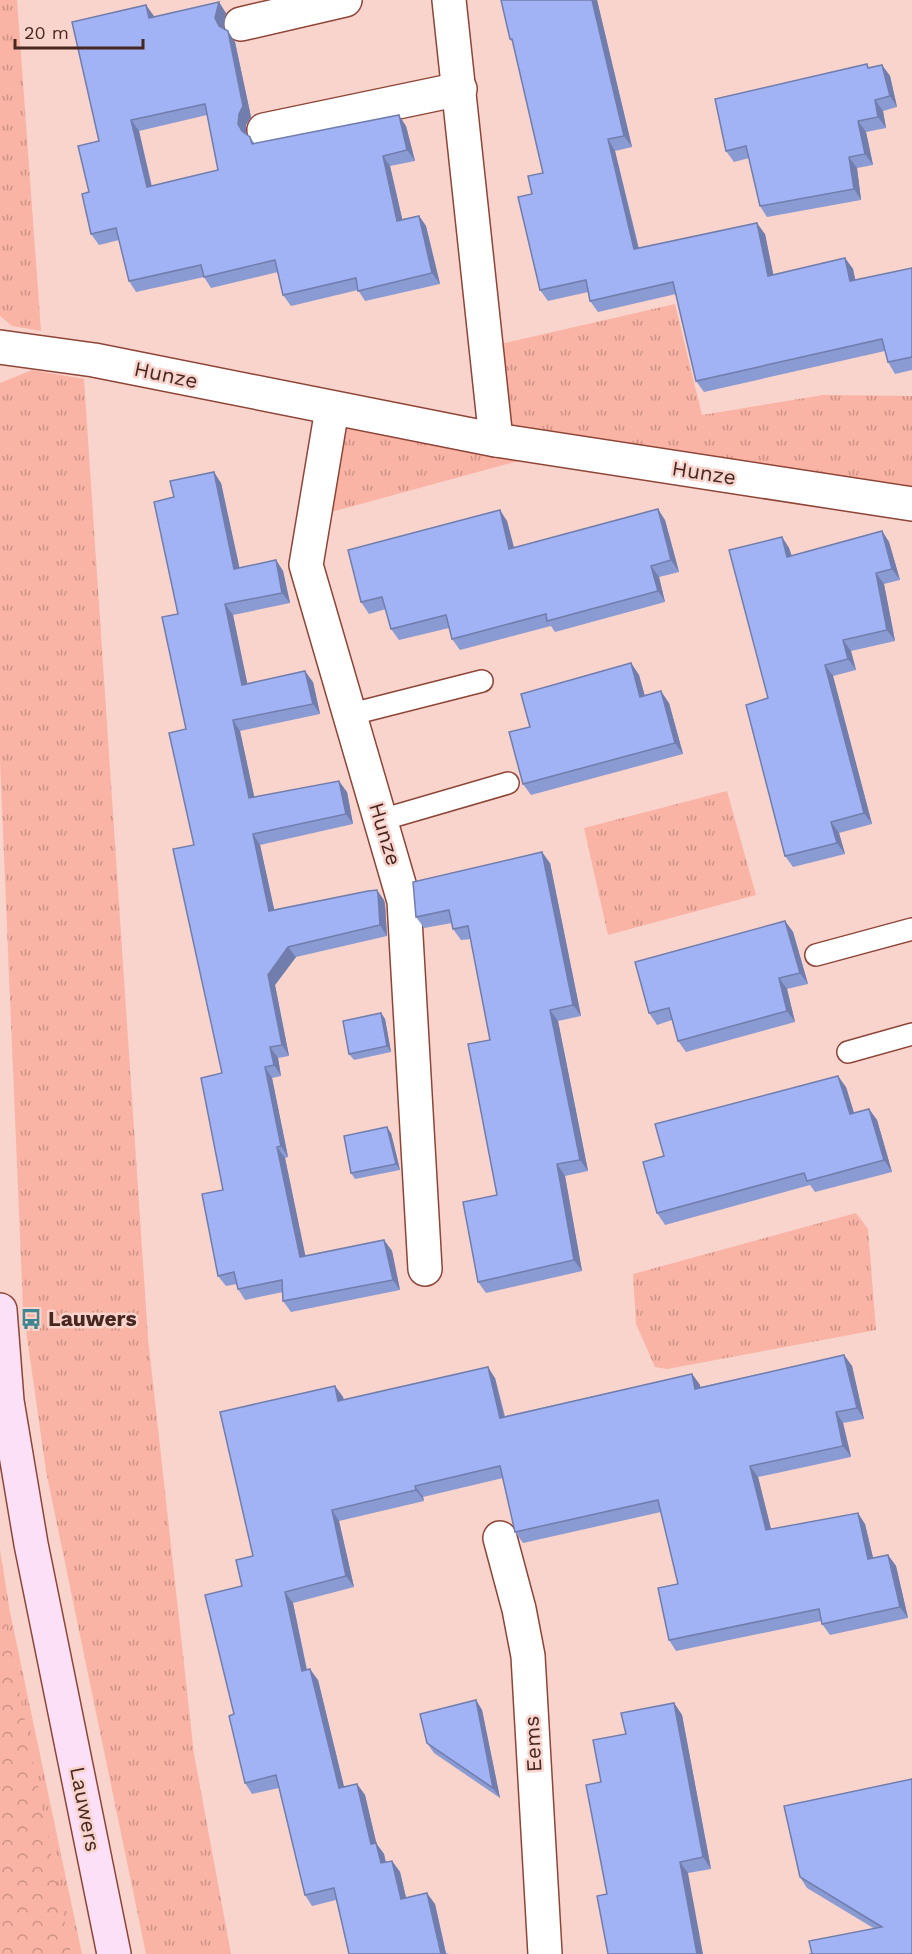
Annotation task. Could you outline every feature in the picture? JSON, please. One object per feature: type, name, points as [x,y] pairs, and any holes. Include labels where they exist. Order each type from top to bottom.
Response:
[{"type":"street","points":[[240,24],[345,0]]},
{"type":"street","points":[[449,0],[496,440]]},
{"type":"street","points":[[264,130],[460,88]]},
{"type":"street","name":"Hunze","points":[[0,347],[94,360],[496,440],[912,504]]},
{"type":"street","name":"Hunze","points":[[332,409],[306,565],[404,901],[425,1269]]},
{"type":"street","name":"Lauwers","points":[[0,1310],[7,1401],[31,1544],[114,1954]]},
{"type":"street","name":"Eems","points":[[500,1538],[519,1609],[528,1656],[545,1954]]},
{"type":"lane","points":[[348,715],[482,681]]},
{"type":"lane","points":[[381,820],[508,783]]},
{"type":"lane","points":[[816,955],[912,929]]},
{"type":"lane","points":[[848,1052],[912,1034]]},
{"type":"green space","points":[[0,0],[17,0],[41,331],[12,326],[0,316]]},
{"type":"green space","points":[[675,304],[702,415],[823,395],[912,396],[912,494],[559,450],[313,517],[331,408],[496,438],[487,347]]},
{"type":"green space","points":[[32,370],[84,379],[148,1338],[194,1754],[231,1954],[146,1954],[46,1471],[23,1309],[0,760],[0,383]]},
{"type":"green space","points":[[727,791],[756,895],[608,935],[584,828]]},
{"type":"green space","points":[[856,1213],[868,1229],[876,1330],[667,1369],[655,1367],[636,1324],[633,1274]]},
{"type":"green space","points":[[0,1550],[10,1612],[82,1954],[31,1954],[0,1912]]},
{"type":"green space","points":[[0,1594],[71,1954],[0,1954]]},
{"type":"building","points":[[501,0],[592,0],[624,136],[608,139],[634,249],[757,223],[768,276],[845,258],[850,281],[912,268],[912,357],[888,362],[882,339],[696,381],[673,282],[590,301],[586,280],[540,290],[518,197],[532,194],[528,176],[543,173]]},
{"type":"building","points":[[219,2],[215,18],[219,26],[228,31],[243,106],[238,124],[242,131],[250,137],[252,144],[399,115],[407,150],[383,156],[397,221],[419,216],[432,273],[358,291],[356,278],[283,295],[275,260],[204,277],[201,265],[129,281],[116,228],[91,234],[82,194],[89,192],[78,146],[99,141],[72,22],[146,5],[149,18]],"holes":[[[205,104],[218,170],[147,187],[131,120]]]},
{"type":"building","points":[[867,64],[868,68],[882,65],[890,96],[875,100],[878,117],[858,121],[865,154],[849,157],[854,189],[760,206],[746,146],[726,151],[715,99]]},
{"type":"building","points":[[214,472],[234,569],[276,560],[282,593],[225,604],[242,685],[305,671],[313,704],[233,720],[249,798],[339,781],[346,814],[253,834],[269,911],[368,891],[377,890],[378,894],[380,925],[288,947],[268,975],[282,1045],[270,1047],[274,1065],[265,1067],[281,1146],[277,1147],[300,1257],[384,1240],[393,1280],[283,1301],[282,1280],[238,1289],[234,1272],[218,1276],[202,1194],[223,1190],[201,1078],[222,1073],[173,849],[194,845],[169,733],[186,729],[162,617],[178,614],[154,502],[174,497],[170,481]]},
{"type":"building","points":[[658,509],[671,560],[651,566],[658,591],[547,621],[546,614],[452,639],[446,615],[391,629],[382,597],[361,602],[348,550],[500,510],[509,549]]},
{"type":"building","points":[[882,531],[892,569],[876,573],[887,630],[843,640],[848,659],[825,665],[864,813],[831,822],[837,843],[785,856],[746,705],[768,698],[729,550],[782,537],[787,557]]},
{"type":"building","points":[[631,663],[640,697],[661,691],[675,743],[523,784],[509,732],[530,727],[521,694]]},
{"type":"building","points":[[542,852],[573,1005],[550,1010],[580,1160],[557,1164],[574,1260],[478,1282],[463,1202],[497,1195],[468,1044],[490,1040],[468,926],[453,929],[449,910],[416,917],[413,882]]},
{"type":"building","points":[[785,921],[800,973],[779,978],[787,1011],[678,1041],[669,1008],[649,1013],[635,962]]},
{"type":"building","points":[[381,1013],[387,1046],[349,1054],[343,1021]]},
{"type":"building","points":[[838,1076],[850,1114],[869,1109],[884,1160],[807,1181],[804,1173],[657,1213],[643,1162],[664,1156],[655,1124]]},
{"type":"building","points":[[387,1127],[396,1164],[351,1173],[344,1136]]},
{"type":"building","points":[[844,1355],[857,1408],[836,1412],[843,1446],[750,1466],[766,1530],[858,1513],[868,1559],[888,1555],[900,1607],[822,1624],[819,1609],[669,1640],[658,1588],[678,1584],[658,1500],[515,1532],[500,1466],[415,1486],[416,1490],[332,1510],[346,1576],[285,1592],[302,1671],[310,1669],[339,1788],[357,1784],[371,1844],[376,1843],[381,1863],[392,1861],[401,1899],[427,1893],[441,1954],[349,1954],[334,1888],[305,1895],[276,1775],[245,1783],[229,1716],[234,1714],[205,1595],[242,1586],[236,1560],[253,1556],[220,1412],[335,1386],[338,1401],[488,1367],[500,1418],[692,1374],[695,1389]]},
{"type":"building","points":[[476,1700],[493,1788],[427,1743],[420,1714]]},
{"type":"building","points":[[674,1703],[703,1857],[680,1862],[697,1954],[608,1954],[597,1896],[607,1894],[586,1785],[601,1782],[593,1740],[626,1734],[621,1713]]},
{"type":"building","points":[[912,1779],[912,1954],[812,1954],[809,1941],[882,1927],[800,1877],[784,1806]]},
{"type":"place","name":"Lauwers","points":[[31,1319]]}]
